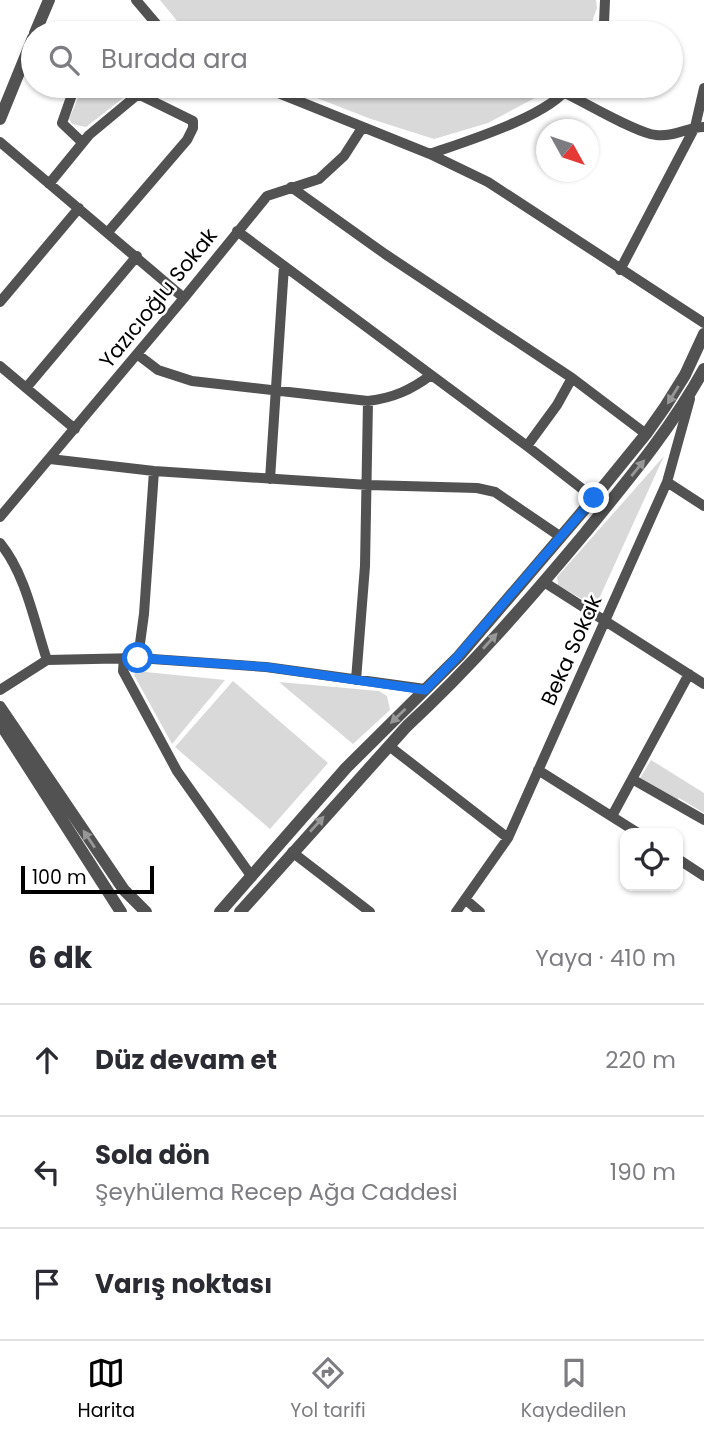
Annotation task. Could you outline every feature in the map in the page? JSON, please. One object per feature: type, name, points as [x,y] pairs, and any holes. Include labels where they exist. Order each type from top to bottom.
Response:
[{"type":"street","points":[[40,21],[49,0]]},
{"type":"street","points":[[136,0],[154,21]]},
{"type":"street","points":[[604,21],[605,0]]},
{"type":"street","points":[[0,119],[21,67]]},
{"type":"street","points":[[620,270],[700,127],[704,88]]},
{"type":"street","points":[[71,98],[62,123],[82,142]]},
{"type":"street","points":[[49,184],[82,142],[127,98]]},
{"type":"street","points":[[108,232],[187,140],[193,128],[193,121],[150,98]]},
{"type":"street","points":[[290,98],[430,154],[488,183],[704,323]]},
{"type":"street","points":[[430,154],[540,110],[555,98]]},
{"type":"street","points":[[584,98],[652,135],[676,135],[700,127]]},
{"type":"street","name":"Yazıcıoğlu Sokak","points":[[0,517],[267,196],[319,179],[344,156],[362,128]]},
{"type":"street","points":[[0,142],[184,298]]},
{"type":"street","points":[[291,187],[385,254],[572,378],[646,434]]},
{"type":"street","points":[[0,302],[79,208]]},
{"type":"street","points":[[237,231],[594,498]]},
{"type":"street","points":[[26,388],[137,257]]},
{"type":"street","points":[[270,479],[284,266]]},
{"type":"street","points":[[220,912],[346,768],[458,656],[594,498],[646,434],[685,374],[704,334]]},
{"type":"street","points":[[137,354],[158,370],[191,380],[368,401],[389,398],[413,388],[431,375]]},
{"type":"street","points":[[0,366],[75,429]]},
{"type":"street","points":[[240,912],[389,746],[446,689],[544,582],[645,461],[704,369]]},
{"type":"street","points":[[527,446],[572,378]]},
{"type":"street","name":"Beka Sokak","points":[[456,912],[508,838],[667,482],[692,389]]},
{"type":"street","points":[[356,680],[365,566],[368,401]]},
{"type":"street","points":[[50,459],[154,471],[270,479],[477,488],[495,492],[561,537]]},
{"type":"street","points":[[138,658],[144,614],[154,471]]},
{"type":"street","points":[[667,482],[704,506]]},
{"type":"street","points":[[0,542],[26,593],[47,660]]},
{"type":"street","points":[[544,582],[704,684]]},
{"type":"street","points":[[124,658],[123,671],[177,771],[252,877]]},
{"type":"street","points":[[0,690],[47,660],[138,658],[266,667],[425,690]]},
{"type":"street","points":[[612,816],[689,674]]},
{"type":"street","points":[[0,707],[124,890],[146,912]]},
{"type":"street","points":[[2,732],[121,912]]},
{"type":"street","points":[[389,746],[508,838]]},
{"type":"street","points":[[538,770],[630,828]]},
{"type":"street","points":[[632,779],[704,820]]},
{"type":"street","points":[[292,852],[370,912]]},
{"type":"street","points":[[683,862],[704,876]]},
{"type":"street","points":[[465,899],[480,912]]},
{"type":"shaded area","points":[[160,0],[596,0],[597,8],[592,21],[177,21]]},
{"type":"shaded area","points":[[78,98],[123,98],[86,127],[72,124],[69,119]]},
{"type":"shaded area","points":[[317,98],[535,98],[488,123],[434,139]]},
{"type":"shaded area","points":[[664,456],[598,601],[592,605],[558,585],[557,577]]},
{"type":"shaded area","points":[[136,671],[225,680],[172,744],[134,675]]},
{"type":"shaded area","points":[[233,681],[328,763],[270,829],[175,747]]},
{"type":"shaded area","points":[[279,682],[379,691],[387,696],[390,710],[353,744]]},
{"type":"shaded area","points":[[651,760],[704,793],[704,813],[679,798],[677,801],[640,778]]},
{"type":"route","points":[[138,658],[266,667],[425,690],[458,656],[594,498]]}]
